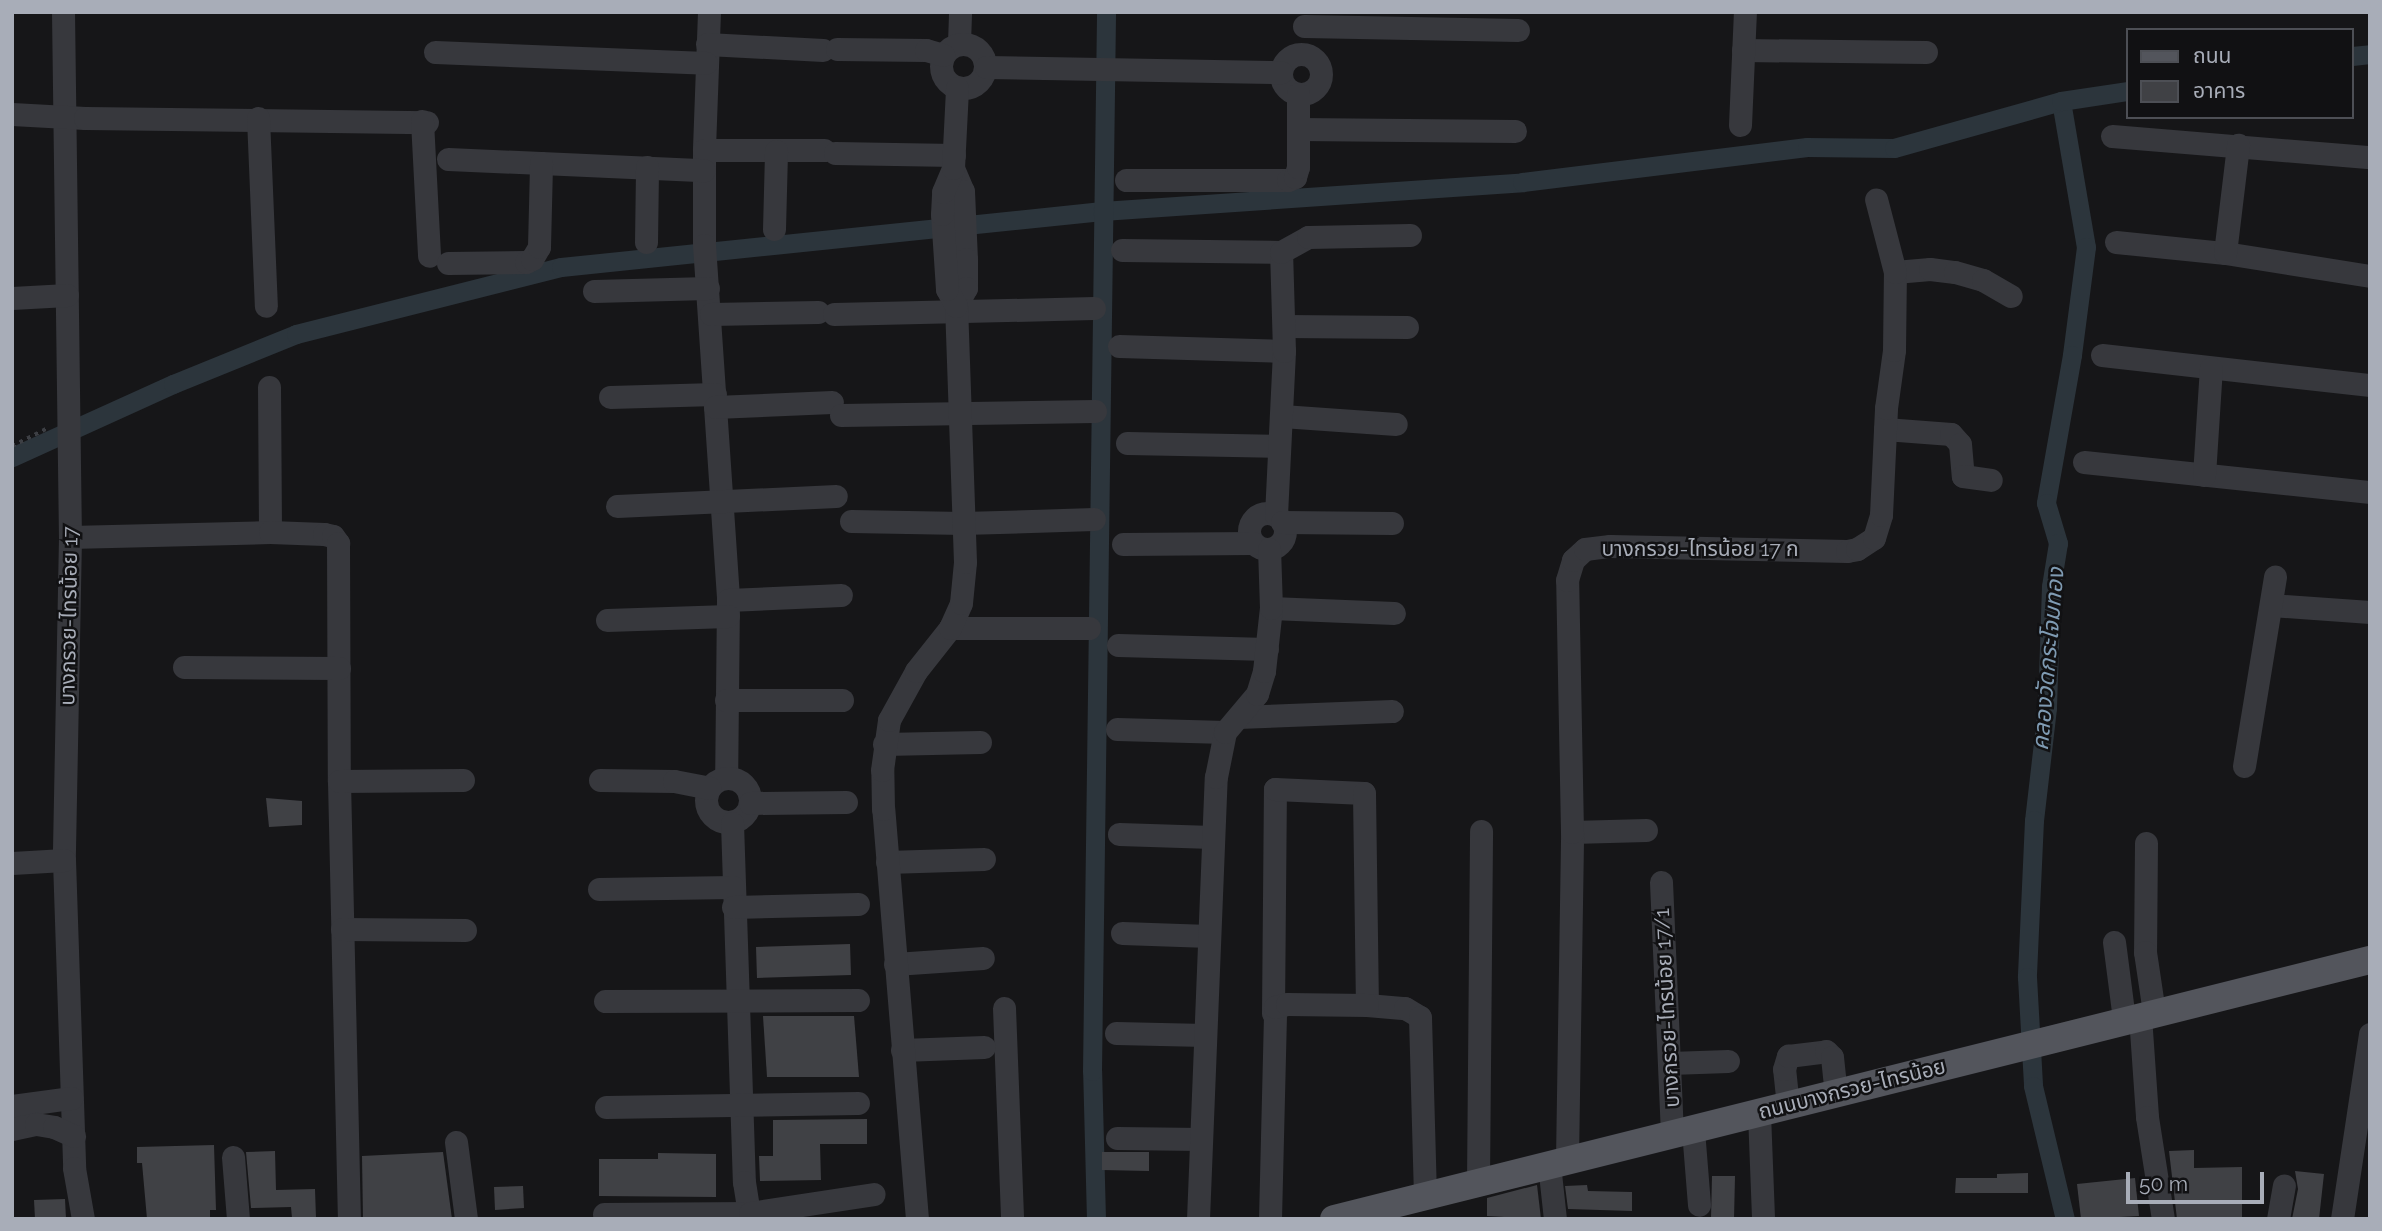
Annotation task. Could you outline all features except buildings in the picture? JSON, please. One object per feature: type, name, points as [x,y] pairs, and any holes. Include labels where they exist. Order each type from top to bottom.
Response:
[{"type":"main road","name":"ถนนบางกรวย-ไทรน้อย","points":[[1334,1219],[1383,1212],[1425,1196],[1478,1182],[2370,960]]},
{"type":"street","name":"บางกรวย-ไทรน้อย 17","points":[[63,12],[70,537],[64,860],[74,1168],[83,1219]]},
{"type":"street","points":[[709,12],[704,160],[706,266],[728,608],[726,700],[717,783],[706,808],[712,817],[732,823]]},
{"type":"street","points":[[957,88],[942,75],[960,12]]},
{"type":"street","points":[[1740,125],[1745,12]]},
{"type":"street","points":[[1303,54],[1305,19],[1518,30]]},
{"type":"street","points":[[435,52],[707,54],[830,49],[978,49],[986,67]]},
{"type":"street","points":[[1743,50],[1926,52]]},
{"type":"street","points":[[1303,54],[1316,61],[1321,76],[1313,90],[1298,94],[1285,86],[1280,72],[1288,58],[1303,54]]},
{"type":"street","points":[[986,67],[1280,72]]},
{"type":"street","points":[[957,88],[976,84],[986,67]]},
{"type":"street","points":[[917,1219],[883,809],[884,744],[889,720],[902,692],[950,628],[961,603],[965,562],[956,309],[966,288],[955,260],[953,212],[943,192],[953,162],[957,88]]},
{"type":"street","points":[[1126,180],[1287,180],[1297,174],[1298,94]]},
{"type":"street","points":[[12,114],[424,122],[438,260],[526,262],[532,259],[538,247],[541,163]]},
{"type":"street","points":[[258,118],[266,306]]},
{"type":"street","points":[[1298,129],[1515,131]]},
{"type":"street","points":[[2112,136],[2370,157]]},
{"type":"street","points":[[2225,253],[2238,145]]},
{"type":"street","points":[[448,159],[647,167],[776,151],[830,152],[953,162]]},
{"type":"street","points":[[774,229],[776,151]]},
{"type":"street","points":[[646,242],[647,167]]},
{"type":"street","name":"บางกรวย-ไทรน้อย 17 ก","points":[[1555,1219],[1572,832],[1567,580],[1573,560],[1585,549],[1610,546],[1857,550],[1874,538],[1881,515],[1885,429],[1894,350],[1895,272],[1876,199]]},
{"type":"street","points":[[1122,250],[1281,252],[1308,237],[1410,235]]},
{"type":"street","points":[[2116,243],[2225,253],[2370,276]]},
{"type":"street","points":[[1123,544],[1261,546],[1283,539],[1279,518],[1279,446],[1284,351],[1281,252]]},
{"type":"street","points":[[594,291],[706,266]]},
{"type":"street","points":[[1895,272],[1955,272],[1983,280],[2011,296]]},
{"type":"street","points":[[12,298],[67,295]]},
{"type":"street","points":[[711,314],[1094,309]]},
{"type":"street","points":[[1283,326],[1407,327]]},
{"type":"street","points":[[1119,346],[1284,351]]},
{"type":"street","points":[[2102,355],[2370,385]]},
{"type":"street","points":[[2204,475],[2211,368]]},
{"type":"street","points":[[269,387],[270,532]]},
{"type":"street","points":[[610,397],[960,415],[1095,411]]},
{"type":"street","points":[[1282,416],[1396,424]]},
{"type":"street","points":[[1885,429],[1951,434],[1960,444],[1964,476],[1991,480]]},
{"type":"street","points":[[1127,443],[1279,446]]},
{"type":"street","points":[[2084,462],[2370,492]]},
{"type":"street","points":[[617,506],[836,496]]},
{"type":"street","points":[[1279,518],[1392,523]]},
{"type":"street","points":[[851,522],[964,523],[1094,519]]},
{"type":"street","points":[[70,537],[270,532],[324,534],[333,536],[338,543],[339,781],[349,1219]]},
{"type":"street","points":[[1198,1219],[1216,777],[1232,724],[1257,694],[1268,649],[1271,608],[1261,546]]},
{"type":"street","points":[[2244,765],[2275,577]]},
{"type":"street","points":[[607,620],[841,595]]},
{"type":"street","points":[[2271,605],[2370,612]]},
{"type":"street","points":[[1271,608],[1394,613]]},
{"type":"street","points":[[950,628],[1088,628]]},
{"type":"street","points":[[1118,645],[1268,649]]},
{"type":"street","points":[[184,667],[339,668]]},
{"type":"street","points":[[726,700],[842,700]]},
{"type":"street","points":[[1117,729],[1232,724],[1392,711]]},
{"type":"street","points":[[884,744],[980,742]]},
{"type":"street","points":[[339,781],[463,779]]},
{"type":"street","points":[[600,780],[744,785],[750,803],[747,812],[732,823]]},
{"type":"street","points":[[1270,1219],[1275,789],[1364,793],[1367,1005]]},
{"type":"street","points":[[750,803],[846,802]]},
{"type":"street","points":[[732,823],[743,1106],[744,1181],[741,1216]]},
{"type":"street","points":[[1572,832],[1646,830]]},
{"type":"street","points":[[1478,1182],[1481,831]]},
{"type":"street","points":[[1119,834],[1212,837]]},
{"type":"street","points":[[2146,843],[2145,952],[2139,1016],[2147,1117],[2163,1219]]},
{"type":"street","points":[[887,862],[984,859]]},
{"type":"street","points":[[12,863],[64,860]]},
{"type":"street","name":"บางกรวย-ไทรน้อย 17/1","points":[[1661,882],[1670,1063],[1682,1133],[1699,1205]]},
{"type":"street","points":[[599,889],[858,904]]},
{"type":"street","points":[[342,929],[465,930]]},
{"type":"street","points":[[1122,933],[1209,936]]},
{"type":"street","points":[[2114,942],[2139,1016]]},
{"type":"street","points":[[895,964],[983,958]]},
{"type":"street","points":[[605,1001],[858,1000]]},
{"type":"street","points":[[1273,1013],[1279,1004],[1367,1005],[1405,1008],[1420,1017],[1425,1196]]},
{"type":"street","points":[[1004,1008],[1012,1219]]},
{"type":"street","points":[[1116,1032],[1205,1035]]},
{"type":"street","points":[[2342,1219],[2370,1034]]},
{"type":"street","points":[[902,1050],[984,1047]]},
{"type":"street","points":[[1788,1106],[1784,1069],[1788,1056],[1826,1051],[1832,1057],[1836,1093]]},
{"type":"street","points":[[1670,1063],[1728,1061]]},
{"type":"street","points":[[12,1106],[71,1098]]},
{"type":"street","points":[[606,1107],[858,1103]]},
{"type":"street","points":[[1759,1113],[1763,1219]]},
{"type":"street","points":[[12,1129],[36,1124],[54,1127],[74,1136]]},
{"type":"street","points":[[1116,1138],[1200,1139]]},
{"type":"street","points":[[456,1142],[466,1219]]},
{"type":"street","points":[[233,1157],[238,1219]]},
{"type":"street","points":[[2278,1219],[2284,1185]]},
{"type":"street","points":[[604,1214],[741,1216],[874,1194]]},
{"type":"path","points":[[12,446],[69,422]]},
{"type":"waterway","points":[[1096,1219],[1092,1071],[1106,12]]},
{"type":"waterway","points":[[2354,56],[2370,54]]},
{"type":"waterway","points":[[12,457],[173,384],[296,334],[561,267],[1102,211],[1522,182],[1807,147],[1894,148],[2061,101],[2126,91]]},
{"type":"waterway","name":"คลองวัดกระโจมทอง","points":[[2061,101],[2086,247],[2072,355],[2046,503],[2058,543],[2051,586],[2047,708],[2034,820],[2027,977],[2033,1086],[2065,1219]]}]
